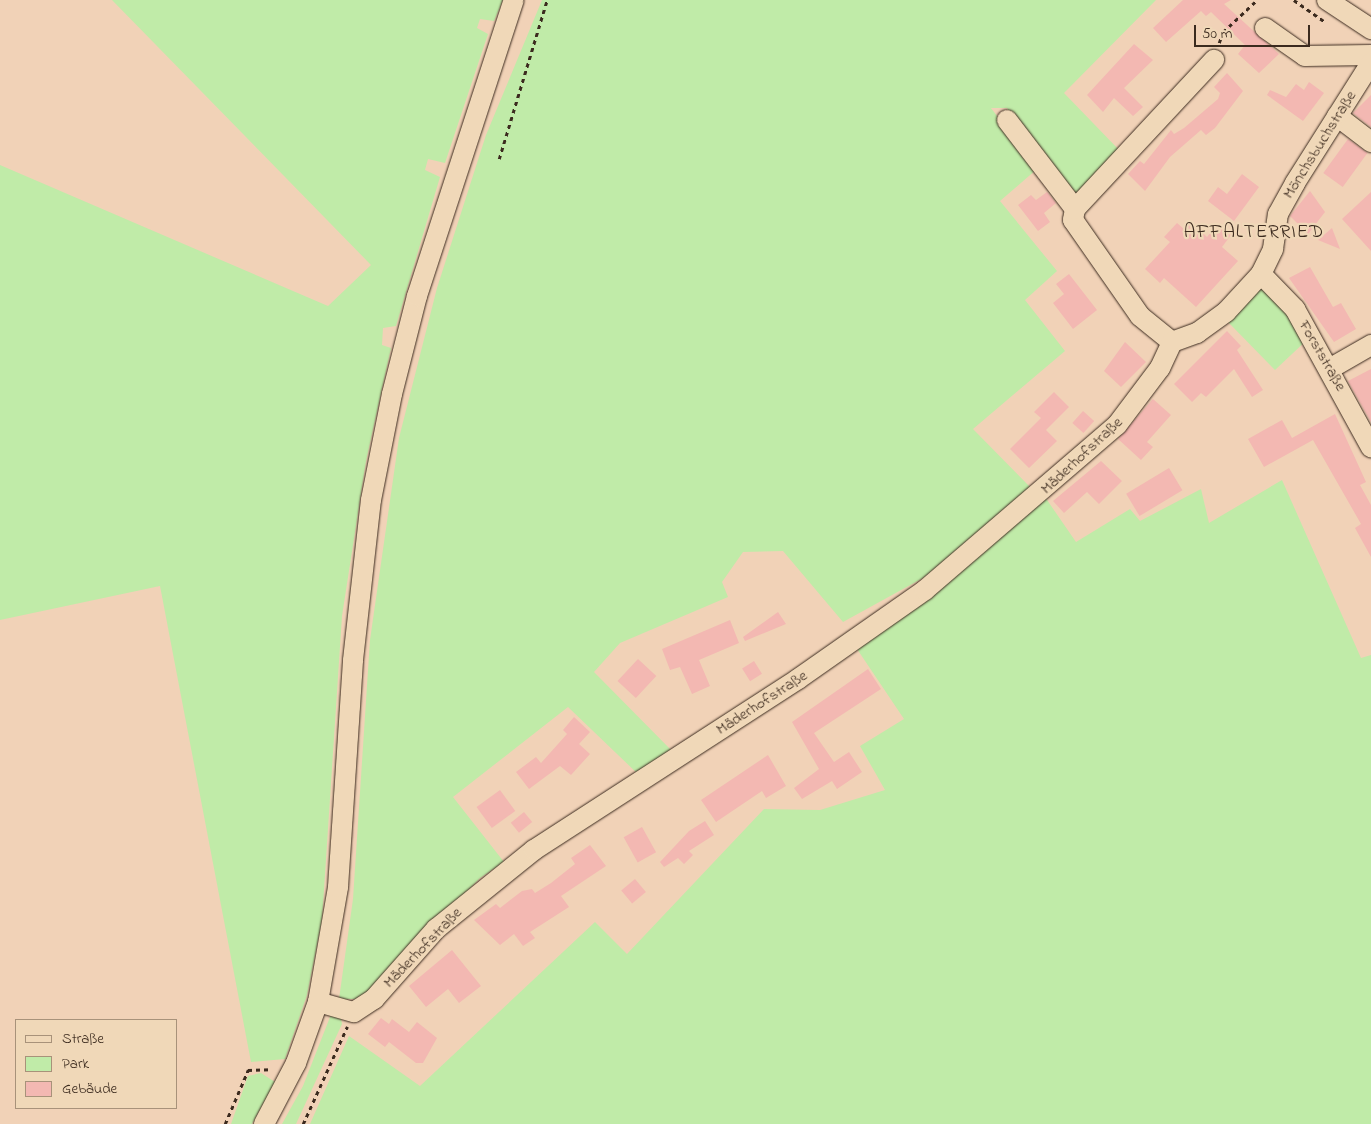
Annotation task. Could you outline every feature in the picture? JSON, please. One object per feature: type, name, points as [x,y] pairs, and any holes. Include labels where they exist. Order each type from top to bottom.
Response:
[{"type":"street","points":[[264,1124],[289,1076],[318,1002],[338,887],[353,660],[371,500],[417,296],[514,0]]},
{"type":"street","points":[[1327,0],[1371,30]]},
{"type":"street","points":[[1264,28],[1305,56],[1371,55]]},
{"type":"street","points":[[1172,342],[1140,316],[1073,220],[1075,209],[1214,60]]},
{"type":"street","name":"Mönchsbuchstraße","points":[[1172,342],[1197,333],[1226,312],[1261,274],[1273,248],[1278,214],[1371,63]]},
{"type":"street","points":[[1337,116],[1371,142]]},
{"type":"street","points":[[1007,120],[1075,209]]},
{"type":"street","name":"Forststraße","points":[[1261,274],[1295,309],[1331,368],[1371,447]]},
{"type":"street","name":"Mäderhofstraße","points":[[354,1012],[374,999],[436,929],[534,850],[798,679],[925,590],[1021,512],[1117,425],[1160,368],[1172,342]]},
{"type":"street","points":[[1331,368],[1371,345]]},
{"type":"street","points":[[318,1002],[354,1012]]},
{"type":"path","points":[[499,159],[547,0]]},
{"type":"path","points":[[1214,60],[1223,32],[1257,0]]},
{"type":"path","points":[[303,1124],[354,1012]]},
{"type":"path","points":[[225,1124],[248,1070],[266,1067],[289,1076]]},
{"type":"green space","points":[[112,0],[503,0],[494,21],[480,19],[477,28],[488,34],[445,163],[428,159],[425,170],[440,177],[396,326],[383,328],[382,345],[391,348],[366,461],[342,616],[322,920],[307,995],[285,1059],[251,1062],[160,586],[0,620],[0,165],[328,306],[371,265]]},
{"type":"green space","points":[[542,0],[1156,0],[1064,93],[1122,153],[1074,201],[1007,108],[991,108],[1037,169],[1000,201],[1057,271],[1025,300],[1065,351],[973,429],[1033,490],[923,578],[843,622],[783,551],[743,552],[722,582],[728,597],[620,643],[594,672],[675,754],[640,776],[568,707],[453,797],[504,862],[480,878],[372,990],[356,999],[339,999],[353,899],[370,640],[399,438],[437,288],[486,135]]},
{"type":"green space","points":[[1263,283],[1309,338],[1275,370],[1228,322]]},
{"type":"green space","points":[[1282,480],[1361,658],[1371,655],[1371,1124],[310,1124],[349,1036],[420,1086],[595,922],[627,954],[764,809],[820,810],[885,790],[860,746],[904,719],[855,646],[1045,497],[1076,542],[1130,509],[1140,521],[1201,489],[1209,523]]},
{"type":"green space","points":[[332,1012],[340,1014],[342,1024],[296,1124],[282,1124],[303,1086]]},
{"type":"green space","points":[[261,1073],[275,1082],[252,1124],[231,1124],[248,1076]]},
{"type":"building","points":[[1183,0],[1231,0],[1224,4],[1279,54],[1259,73],[1238,54],[1245,45],[1211,12],[1206,16],[1201,11],[1166,42],[1153,28]]},
{"type":"building","points":[[1134,44],[1153,60],[1124,88],[1143,107],[1133,116],[1114,98],[1103,112],[1087,95]]},
{"type":"building","points":[[1227,73],[1243,91],[1215,128],[1206,135],[1201,130],[1170,157],[1145,191],[1128,174],[1140,161],[1144,164],[1171,130],[1174,134],[1184,128],[1218,99],[1220,93],[1214,87]]},
{"type":"building","points":[[1309,82],[1324,93],[1303,121],[1267,95],[1270,90],[1286,97],[1296,84],[1304,90]]},
{"type":"building","points":[[1371,95],[1371,127],[1353,113]]},
{"type":"building","points":[[1348,139],[1367,153],[1343,187],[1323,173]]},
{"type":"building","points":[[1242,174],[1259,187],[1234,221],[1208,201],[1218,187],[1227,194]]},
{"type":"building","points":[[1310,191],[1325,212],[1308,234],[1290,216]]},
{"type":"building","points":[[1047,192],[1056,203],[1044,213],[1050,222],[1038,231],[1018,205],[1031,195],[1036,200]]},
{"type":"building","points":[[1371,192],[1371,251],[1342,219]]},
{"type":"building","points":[[1191,222],[1207,237],[1217,224],[1231,235],[1222,247],[1238,261],[1196,307],[1164,278],[1160,283],[1145,269],[1170,242],[1164,237],[1177,223],[1184,229]]},
{"type":"building","points":[[1332,228],[1340,249],[1318,240]]},
{"type":"building","points":[[1310,267],[1333,307],[1341,303],[1356,329],[1334,342],[1289,278]]},
{"type":"building","points":[[1069,274],[1097,310],[1073,329],[1053,303],[1064,294],[1056,284]]},
{"type":"building","points":[[1227,331],[1241,346],[1237,350],[1263,390],[1252,397],[1234,369],[1206,397],[1201,393],[1192,402],[1174,384]]},
{"type":"building","points":[[1125,342],[1146,362],[1121,387],[1104,371]]},
{"type":"building","points":[[1371,369],[1371,422],[1348,381]]},
{"type":"building","points":[[1054,392],[1069,407],[1046,430],[1057,441],[1029,468],[1010,449],[1041,418],[1034,412]]},
{"type":"building","points":[[1153,399],[1171,415],[1147,442],[1153,447],[1141,460],[1118,439]]},
{"type":"building","points":[[1083,411],[1094,421],[1083,433],[1072,423]]},
{"type":"building","points":[[1335,414],[1366,482],[1360,485],[1371,505],[1371,557],[1355,528],[1361,524],[1313,440],[1264,467],[1248,439],[1282,420],[1292,438]]},
{"type":"building","points":[[1101,461],[1122,481],[1099,504],[1087,492],[1064,513],[1053,501]]},
{"type":"building","points":[[1169,468],[1182,490],[1140,516],[1126,494]]},
{"type":"building","points":[[778,612],[786,624],[745,641],[743,637]]},
{"type":"building","points":[[730,620],[739,643],[699,660],[710,686],[692,694],[680,667],[670,670],[662,649]]},
{"type":"building","points":[[638,659],[656,676],[636,698],[618,681]]},
{"type":"building","points":[[754,661],[762,674],[750,681],[742,668]]},
{"type":"building","points":[[868,669],[881,689],[814,733],[834,762],[849,752],[862,772],[837,789],[832,781],[802,799],[794,788],[819,769],[792,722]]},
{"type":"building","points":[[574,717],[590,732],[579,744],[590,754],[571,775],[560,766],[529,789],[516,772],[536,757],[541,763],[567,734],[563,730]]},
{"type":"building","points":[[768,755],[786,786],[766,798],[762,791],[716,822],[701,800]]},
{"type":"building","points":[[500,790],[515,811],[492,828],[477,807]]},
{"type":"building","points":[[524,812],[532,822],[519,833],[511,823]]},
{"type":"building","points":[[705,821],[714,835],[689,851],[693,855],[684,864],[678,858],[664,867],[660,862],[689,831]]},
{"type":"building","points":[[642,827],[656,852],[638,863],[624,837]]},
{"type":"building","points":[[590,845],[606,866],[561,896],[569,907],[530,932],[535,938],[523,946],[514,934],[500,945],[474,920],[496,904],[500,908],[522,891],[532,889],[535,893],[551,883],[575,864],[571,858]]},
{"type":"building","points":[[635,879],[646,892],[632,904],[621,891]]},
{"type":"building","points":[[452,950],[481,986],[459,1003],[448,989],[426,1007],[409,986]]},
{"type":"building","points":[[381,1018],[389,1024],[392,1019],[409,1032],[417,1022],[437,1038],[423,1063],[416,1063],[389,1042],[385,1047],[368,1034]]},
{"type":"district","name":"AFFALTERRIED","points":[[1254,233]]}]
